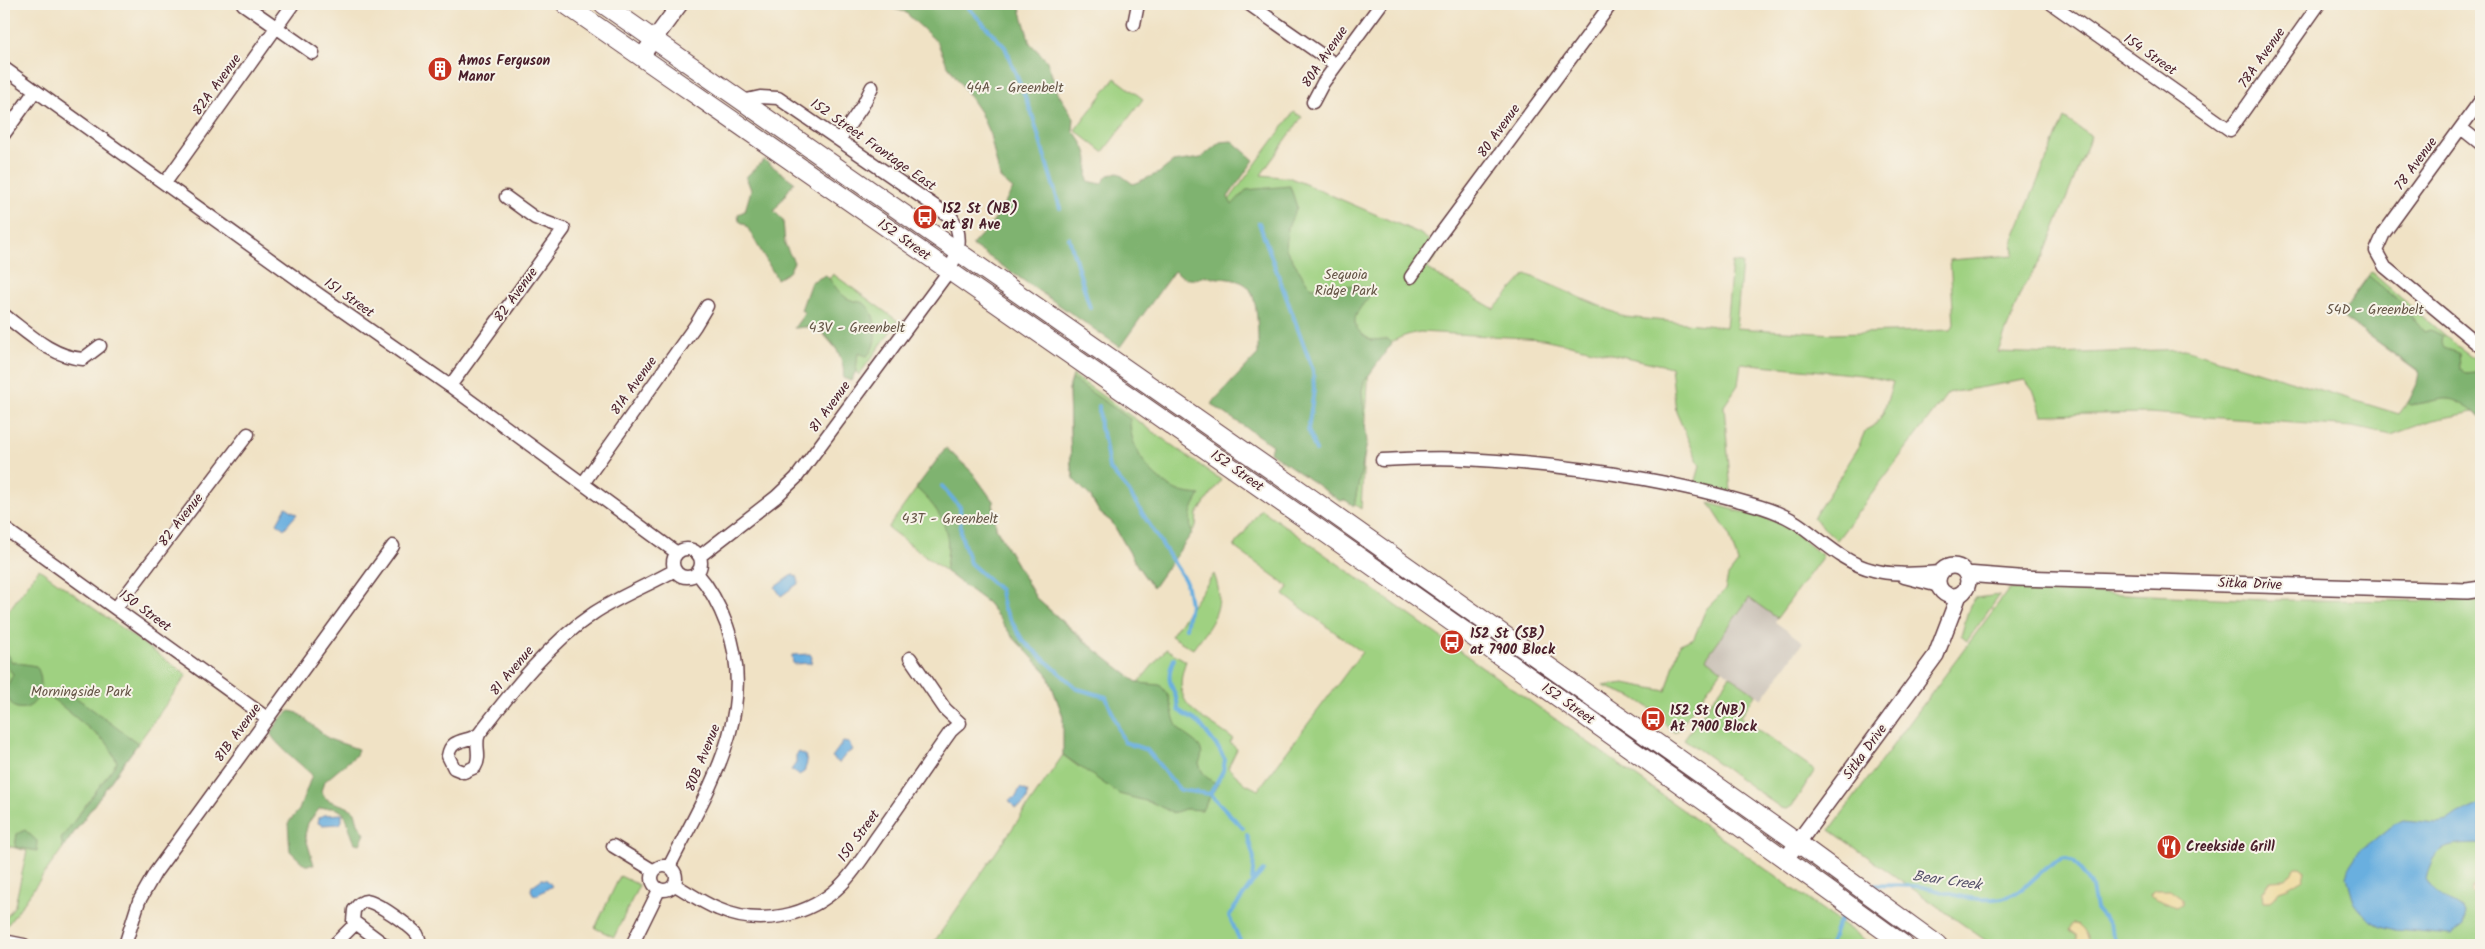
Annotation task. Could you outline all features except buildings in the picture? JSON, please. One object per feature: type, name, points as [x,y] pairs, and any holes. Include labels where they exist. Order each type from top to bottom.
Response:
[{"type":"main road","name":"152 Street","points":[[565,4],[1692,791],[1904,945]]},
{"type":"main road","name":"152 Street","points":[[602,4],[959,252],[1798,842],[1938,945]]},
{"type":"street","points":[[243,4],[313,53]]},
{"type":"street","name":"82A Avenue","points":[[165,183],[293,4]]},
{"type":"street","points":[[641,57],[680,4]]},
{"type":"street","points":[[1134,24],[1138,4]]},
{"type":"street","points":[[1249,4],[1336,65]]},
{"type":"street","name":"80A Avenue","points":[[1313,102],[1336,65],[1381,4]]},
{"type":"street","name":"80 Avenue","points":[[1411,277],[1439,236],[1612,4]]},
{"type":"street","name":"154 Street","points":[[2052,4],[2230,130]]},
{"type":"street","name":"78A Avenue","points":[[2230,130],[2319,4]]},
{"type":"street","name":"151 Street","points":[[4,68],[379,338],[450,386],[584,482],[677,553]]},
{"type":"street","points":[[839,140],[863,105],[872,86]]},
{"type":"street","points":[[4,134],[35,91]]},
{"type":"street","name":"152 Street Frontage East","points":[[742,101],[778,98],[952,218],[957,228],[959,252]]},
{"type":"street","name":"78 Avenue","points":[[2481,100],[2384,233],[2377,246],[2377,255],[2385,267],[2481,347]]},
{"type":"street","points":[[2461,128],[2481,144]]},
{"type":"street","name":"82 Avenue","points":[[450,386],[564,229],[535,218],[506,197]]},
{"type":"street","name":"81 Avenue","points":[[700,556],[776,497],[796,478],[948,271],[959,252]]},
{"type":"street","name":"81A Avenue","points":[[584,482],[695,326],[707,306]]},
{"type":"street","points":[[4,315],[57,353],[68,358],[83,359],[100,346]]},
{"type":"street","name":"82 Avenue","points":[[116,608],[248,434]]},
{"type":"street","points":[[1382,460],[1464,458],[1618,476],[1692,490],[1773,511],[1795,522],[1827,546],[1861,567],[1953,585]]},
{"type":"street","name":"150 Street","points":[[4,528],[267,718]]},
{"type":"street","name":"81B Avenue","points":[[125,945],[138,901],[149,881],[393,546]]},
{"type":"street","points":[[693,551],[700,556],[701,565],[697,573],[685,576],[675,570],[673,559],[677,553],[693,551]]},
{"type":"street","name":"81 Avenue","points":[[479,734],[541,659],[565,635],[600,610],[675,570]]},
{"type":"street","name":"80B Avenue","points":[[669,867],[722,760],[731,733],[736,703],[737,667],[732,640],[717,604],[697,573]]},
{"type":"street","name":"Sitka Drive","points":[[1786,860],[1936,655],[1942,642],[1953,585],[2018,578],[2467,591],[2481,589]]},
{"type":"street","name":"150 Street","points":[[675,884],[720,910],[745,918],[759,918],[797,912],[822,900],[842,885],[951,731],[960,724],[945,709],[910,658]]},
{"type":"street","points":[[614,846],[654,871]]},
{"type":"street","points":[[663,866],[669,867],[676,875],[675,884],[666,891],[659,890],[652,882],[654,871],[663,866]]},
{"type":"street","points":[[632,945],[659,890]]},
{"type":"street","points":[[384,945],[355,924],[352,916],[362,902],[369,902],[382,908],[415,932],[420,945]]},
{"type":"street","points":[[334,945],[355,924]]},
{"type":"street","points":[[4,941],[24,945]]},
{"type":"shaded area","points":[[1749,598],[1777,618],[1775,622],[1803,642],[1762,699],[1706,658]]},
{"type":"green space","name":"44A - Greenbelt","points":[[877,4],[1015,4],[1020,8],[1030,43],[1047,61],[1058,93],[1074,118],[1073,131],[1083,145],[1088,157],[1088,181],[1101,184],[1108,175],[1118,173],[1133,184],[1159,173],[1173,162],[1201,158],[1220,142],[1232,141],[1254,160],[1228,197],[1232,205],[1246,190],[1290,186],[1297,207],[1288,227],[1286,249],[1305,280],[1313,288],[1335,284],[1372,289],[1358,312],[1355,319],[1356,326],[1361,333],[1371,340],[1388,339],[1392,343],[1364,382],[1362,391],[1367,443],[1354,506],[1345,500],[1340,501],[1270,452],[1272,445],[1211,404],[1258,354],[1256,307],[1250,290],[1242,282],[1204,276],[1189,279],[1174,271],[1120,347],[972,245],[993,222],[1013,189],[1000,178],[990,135],[980,112],[947,64],[937,42],[905,12]]},
{"type":"green space","points":[[1115,78],[1143,99],[1103,152],[1075,130]]},
{"type":"green space","name":"Sequoia Ridge Park","points":[[1294,112],[1302,117],[1261,175],[1291,178],[1419,233],[1441,249],[1427,269],[1494,309],[1526,274],[1625,317],[1726,327],[1732,262],[1742,263],[1736,328],[1833,334],[1951,330],[1954,324],[1950,260],[2014,255],[2013,240],[2064,118],[2091,136],[2044,255],[2022,289],[1998,352],[2056,354],[2185,349],[2399,414],[2426,378],[2340,315],[2371,272],[2452,342],[2481,363],[2481,417],[2474,412],[2433,420],[2391,435],[2353,427],[2148,413],[2042,415],[2034,392],[2025,380],[1948,393],[1837,540],[1813,518],[1857,450],[1865,431],[1874,426],[1883,414],[1893,382],[1862,375],[1741,363],[1738,385],[1724,406],[1731,492],[1695,484],[1700,466],[1676,412],[1671,367],[1543,339],[1420,332],[1391,342],[1369,364],[1361,509],[1272,446],[1311,389],[1229,200]]},
{"type":"green space","points":[[764,160],[794,182],[774,211],[783,220],[785,245],[794,262],[789,272],[777,279],[746,225],[739,221],[738,214],[745,211],[751,190],[746,177]]},
{"type":"green space","name":"43V - Greenbelt","points":[[833,274],[898,321],[859,375],[805,313]]},
{"type":"green space","name":"43V - Greenbelt","points":[[826,275],[844,296],[866,305],[875,323],[874,345],[867,356],[858,353],[856,371],[851,381],[843,378],[842,362],[829,339],[815,329],[807,327],[794,328],[805,313],[801,310],[811,282]]},
{"type":"green space","name":"54D - Greenbelt","points":[[2369,276],[2397,299],[2424,332],[2430,330],[2442,336],[2441,342],[2444,348],[2459,353],[2460,368],[2467,374],[2481,372],[2481,417],[2454,400],[2441,399],[2410,405],[2408,403],[2417,384],[2419,372],[2340,315]]},
{"type":"green space","points":[[1073,375],[1221,480],[1197,514],[1196,526],[1153,588],[1138,567],[1112,522],[1100,513],[1090,496],[1075,481],[1071,466],[1069,389]]},
{"type":"green space","points":[[1072,379],[1130,419],[1133,442],[1144,463],[1152,472],[1170,487],[1188,494],[1200,495],[1191,513],[1192,533],[1153,588],[1138,567],[1112,522],[1100,513],[1090,496],[1075,481],[1071,466],[1069,389]]},
{"type":"green space","name":"43T - Greenbelt","points":[[946,448],[972,472],[993,501],[996,528],[1036,598],[1105,658],[1063,716],[1047,673],[1012,636],[988,603],[888,528]]},
{"type":"green space","points":[[946,448],[972,472],[993,501],[996,528],[1036,598],[1084,641],[1138,683],[1160,685],[1166,693],[1177,726],[1198,745],[1202,752],[1199,763],[1203,773],[1218,784],[1202,810],[1185,809],[1173,813],[1153,803],[1119,794],[1063,755],[1063,716],[1047,673],[1012,636],[988,603],[945,571],[948,546],[944,525],[940,515],[916,488]]},
{"type":"green space","points":[[1709,503],[1772,520],[1791,530],[1823,556],[1777,618],[1749,598],[1706,658],[1722,670],[1675,733],[1662,721],[1662,716],[1633,697],[1603,686],[1624,683],[1666,691],[1680,644],[1694,638],[1706,609],[1725,590],[1728,576],[1738,563],[1729,534]]},
{"type":"green space","points":[[1261,509],[1872,945],[932,945],[1063,755],[1079,767],[1138,683],[1166,649],[1186,661],[1182,677],[1182,689],[1185,699],[1191,708],[1233,739],[1230,743],[1237,749],[1228,768],[1246,784],[1258,790],[1362,652],[1284,595],[1289,587],[1234,547]]},
{"type":"green space","name":"Morningside Park","points":[[39,569],[187,675],[4,930],[4,921],[15,905],[27,851],[4,845],[4,617]]},
{"type":"green space","points":[[1214,574],[1219,596],[1216,614],[1193,649],[1171,636]]},
{"type":"green space","points":[[2009,589],[2264,600],[2481,601],[2481,945],[1992,945],[1830,830]]},
{"type":"green space","points":[[2000,595],[1967,641],[1961,636],[1970,605],[1975,598]]},
{"type":"green space","points":[[4,650],[12,662],[36,666],[41,680],[40,688],[38,696],[29,707],[14,707],[4,693],[13,674],[4,663]]},
{"type":"green space","points":[[1730,676],[1756,694],[1740,717],[1815,770],[1792,806],[1787,809],[1781,808],[1684,739]]},
{"type":"green space","points":[[59,690],[65,690],[138,743],[63,848],[61,839],[117,762],[108,744],[53,699],[54,693]]},
{"type":"green space","points":[[290,711],[298,713],[329,739],[358,749],[356,755],[324,782],[321,791],[327,799],[346,806],[355,812],[358,823],[365,834],[360,844],[355,843],[348,822],[342,812],[337,809],[319,809],[308,823],[305,835],[314,865],[305,865],[290,851],[288,823],[299,810],[312,775],[282,748],[271,734],[279,720]]},
{"type":"green space","points":[[25,830],[37,841],[37,851],[15,847],[17,834]]},
{"type":"green space","points":[[620,876],[639,885],[614,937],[595,928]]},
{"type":"sand","points":[[2296,867],[2301,867],[2305,870],[2303,879],[2279,891],[2270,902],[2263,902],[2262,893],[2271,880],[2286,879]]},
{"type":"sand","points":[[2481,883],[2481,906],[2470,891],[2472,887]]},
{"type":"sand","points":[[2154,890],[2170,890],[2182,899],[2182,905],[2176,907],[2155,898],[2150,895]]},
{"type":"sand","points":[[2072,924],[2078,925],[2085,931],[2089,940],[2087,945],[2078,944],[2077,936],[2069,930]]},
{"type":"water","points":[[286,507],[297,514],[284,529],[277,523]]},
{"type":"water","points":[[793,574],[795,577],[797,576],[799,583],[781,596],[775,587]]},
{"type":"water","points":[[810,654],[812,657],[811,663],[793,664],[792,655]]},
{"type":"water","points":[[843,742],[849,743],[853,750],[846,754],[839,763],[832,757]]},
{"type":"water","points":[[799,752],[805,755],[807,763],[804,772],[799,775],[791,770],[796,763],[796,755]]},
{"type":"water","points":[[1020,788],[1027,791],[1028,797],[1023,804],[1015,808],[1009,800],[1016,797]]},
{"type":"water","points":[[2481,804],[2481,844],[2444,848],[2433,859],[2426,880],[2436,893],[2464,910],[2466,915],[2464,925],[2451,935],[2395,930],[2371,921],[2360,910],[2354,902],[2347,877],[2350,865],[2358,853],[2391,826],[2403,820],[2437,823],[2448,821],[2458,814]]},
{"type":"water","points":[[342,814],[340,824],[322,825],[318,823],[319,818],[324,815]]},
{"type":"water","points":[[542,879],[547,880],[552,886],[537,895],[533,894],[532,886]]},
{"type":"waterway","points":[[965,4],[1005,47],[1032,114],[1060,208]]},
{"type":"waterway","points":[[1259,223],[1313,370],[1314,390],[1308,430],[1316,451]]},
{"type":"waterway","points":[[1069,238],[1090,308]]},
{"type":"waterway","points":[[1099,406],[1100,428],[1104,437],[1109,468],[1127,489],[1186,582],[1190,604],[1186,628]]},
{"type":"waterway","points":[[942,486],[960,507],[961,535],[970,563],[1000,590],[1003,607],[1023,641],[1078,689],[1106,697],[1124,742],[1147,750],[1180,790],[1210,794]]},
{"type":"waterway","points":[[1174,659],[1170,681],[1176,696],[1178,710],[1200,724],[1225,760],[1223,771],[1210,794],[1243,828]]},
{"type":"waterway","points":[[1242,945],[1229,916],[1252,883],[1254,858],[1247,835]]},
{"type":"waterway","name":"Bear Creek","points":[[1869,889],[1873,885],[1911,886],[1972,898],[2002,898],[2019,891],[2049,865],[2065,858],[2074,862],[2087,878],[2092,887],[2096,909],[2109,924],[2117,945]]},
{"type":"waterway","points":[[1253,882],[1263,871]]},
{"type":"waterway","name":"Bear Creek","points":[[1830,945],[1837,925],[1848,910]]},
{"type":"place","name":"Amos Ferguson Manor","points":[[440,69]]},
{"type":"place","name":"152 St (NB) at 81 Ave","points":[[925,217]]},
{"type":"place","name":"152 St (SB) at 7900 Block","points":[[1452,642]]},
{"type":"place","name":"152 St (NB) At 7900 Block","points":[[1653,719]]},
{"type":"place","name":"Creekside Grill","points":[[2169,847]]}]
